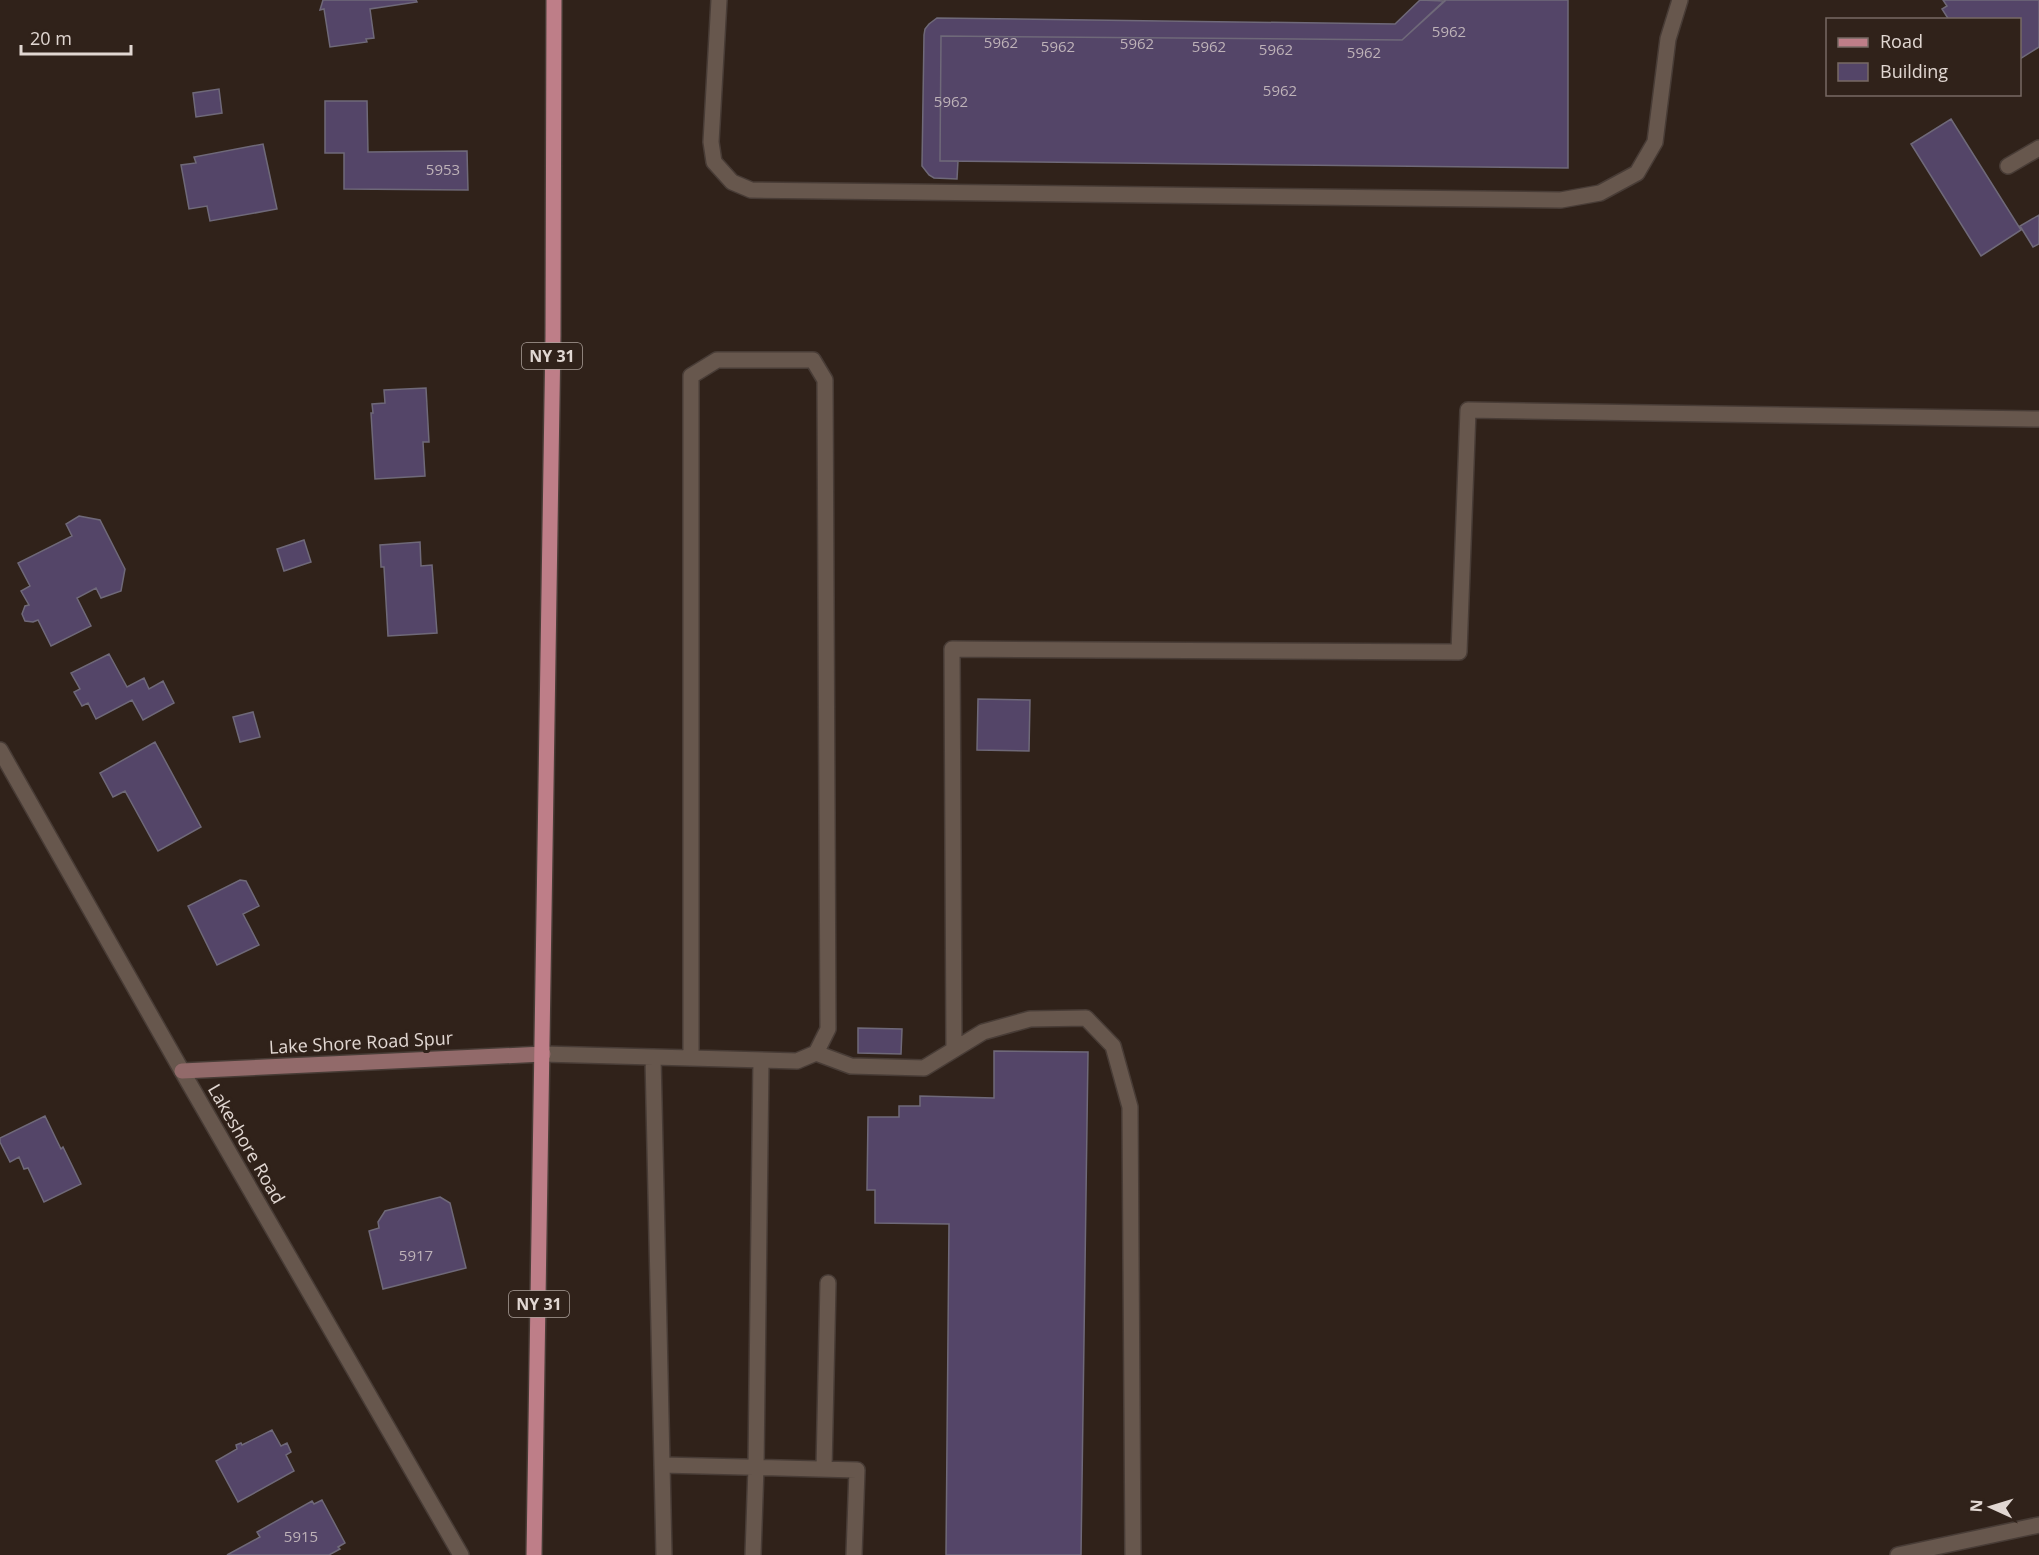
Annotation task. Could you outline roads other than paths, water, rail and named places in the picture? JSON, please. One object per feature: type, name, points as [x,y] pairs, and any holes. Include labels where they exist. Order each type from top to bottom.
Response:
[{"type":"main road","name":"NY 31","points":[[534,1555],[553,336],[554,0]]},
{"type":"main road","name":"Lake Shore Road Spur","points":[[182,1071],[543,1054]]},
{"type":"street","points":[[719,0],[711,142],[714,162],[732,182],[751,190],[1561,200],[1600,193],[1637,173],[1655,142],[1668,39],[1680,0]]},
{"type":"street","points":[[2008,166],[2039,148]]},
{"type":"street","points":[[543,1054],[797,1061],[816,1053],[828,1029],[825,380],[813,360],[717,360],[691,376],[691,1058]]},
{"type":"street","points":[[954,1049],[952,649],[1459,652],[1468,410],[2039,419]]},
{"type":"street","name":"Lakeshore Road","points":[[0,750],[461,1555]]},
{"type":"street","points":[[816,1053],[851,1066],[924,1068],[983,1032],[1030,1019],[1053,1018],[1086,1018],[1113,1046],[1130,1107],[1133,1555]]},
{"type":"street","points":[[653,1057],[664,1555]]},
{"type":"street","points":[[753,1555],[761,1060]]},
{"type":"street","points":[[824,1469],[828,1283]]},
{"type":"street","points":[[662,1465],[857,1470],[854,1555]]},
{"type":"street","points":[[1898,1555],[2039,1525]]}]
